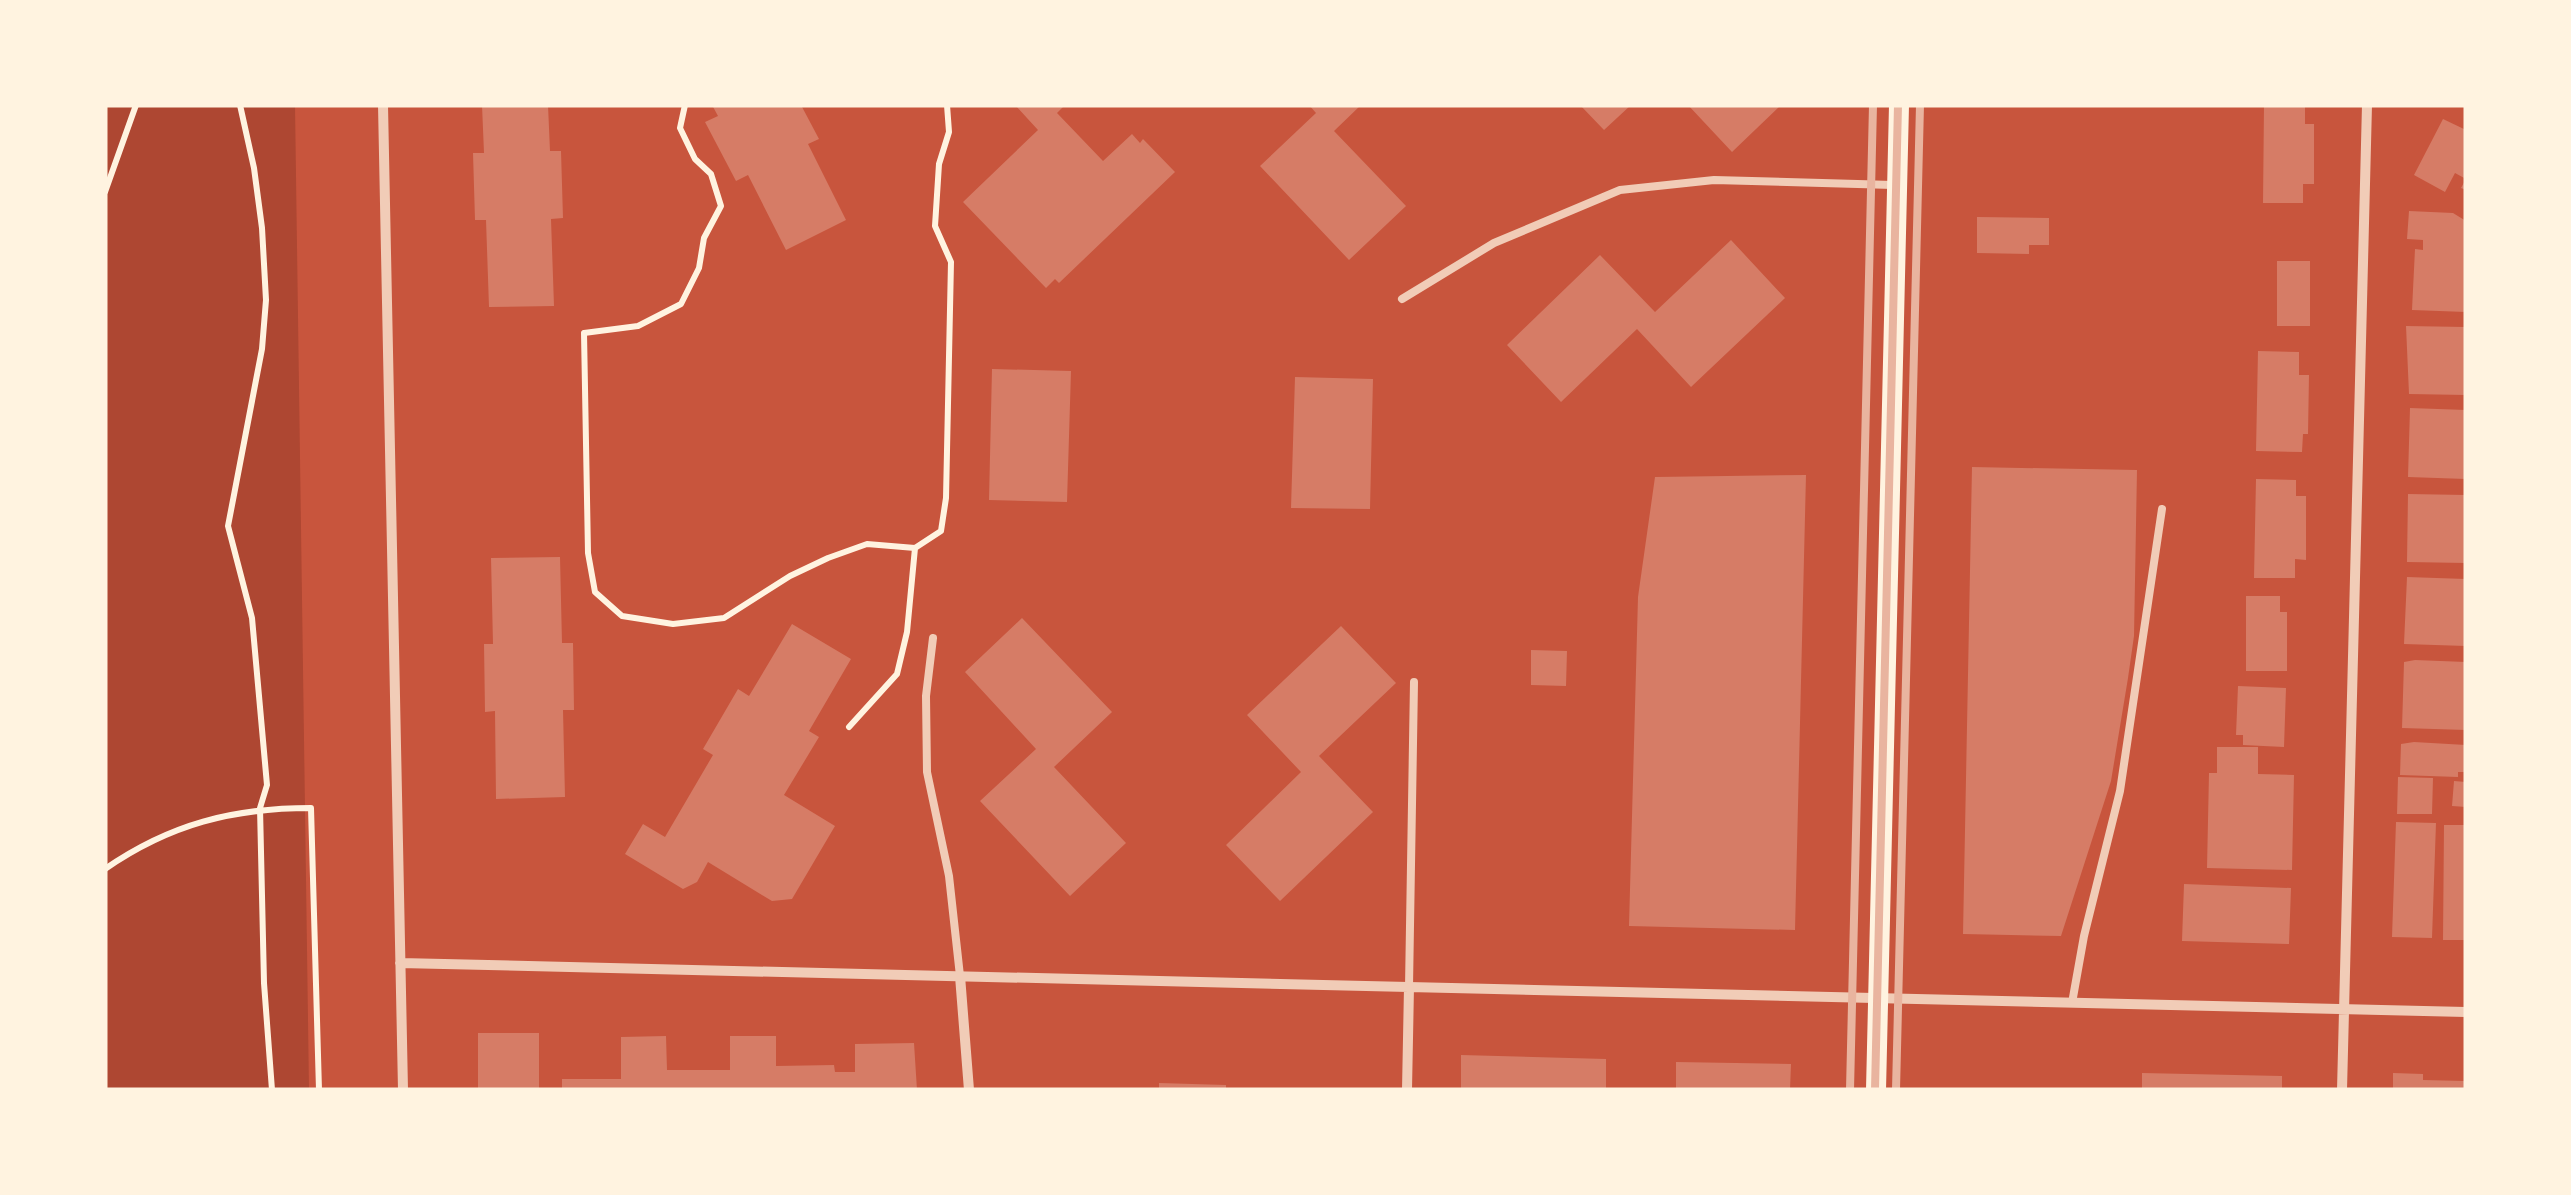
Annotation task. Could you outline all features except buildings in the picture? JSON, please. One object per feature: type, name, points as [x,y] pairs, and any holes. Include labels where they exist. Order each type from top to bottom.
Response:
[{"type":"main road","points":[[1876,1090],[1900,105]]},
{"type":"street","points":[[382,105],[402,1090]]},
{"type":"street","points":[[2342,1090],[2368,105]]},
{"type":"street","points":[[400,963],[2466,1012]]},
{"type":"street","points":[[960,976],[969,1090]]},
{"type":"street","points":[[1407,1090],[1409,987]]},
{"type":"lane","points":[[1402,299],[1494,243],[1620,190],[1714,180],[1898,185]]},
{"type":"lane","points":[[2072,1003],[2084,936],[2120,791],[2162,510]]},
{"type":"lane","points":[[933,638],[926,696],[927,772],[949,876],[960,976]]},
{"type":"lane","points":[[1409,987],[1414,682]]},
{"type":"path","points":[[105,192],[136,105]]},
{"type":"path","points":[[240,105],[260,213],[266,300],[262,349],[228,526],[252,618],[267,785],[260,808],[264,983],[272,1090]]},
{"type":"path","points":[[685,105],[680,128],[696,159],[711,174],[721,206],[704,238],[699,268],[681,304],[638,326],[584,333],[588,553],[595,592],[622,616],[673,624],[724,618],[790,576],[867,544],[915,548],[941,531],[946,498],[951,262],[935,226],[939,164],[950,132],[947,105]]},
{"type":"path","points":[[849,727],[897,674],[915,548]]},
{"type":"path","points":[[105,868],[195,823],[260,808],[311,808],[319,1090]]},
{"type":"shaded area","points":[[105,105],[295,105],[309,1090],[105,1090]]},
{"type":"railway","points":[[1850,1090],[1873,105]]},
{"type":"railway","points":[[1875,1090],[1898,105]]},
{"type":"railway","points":[[1896,1090],[1920,105]]}]
